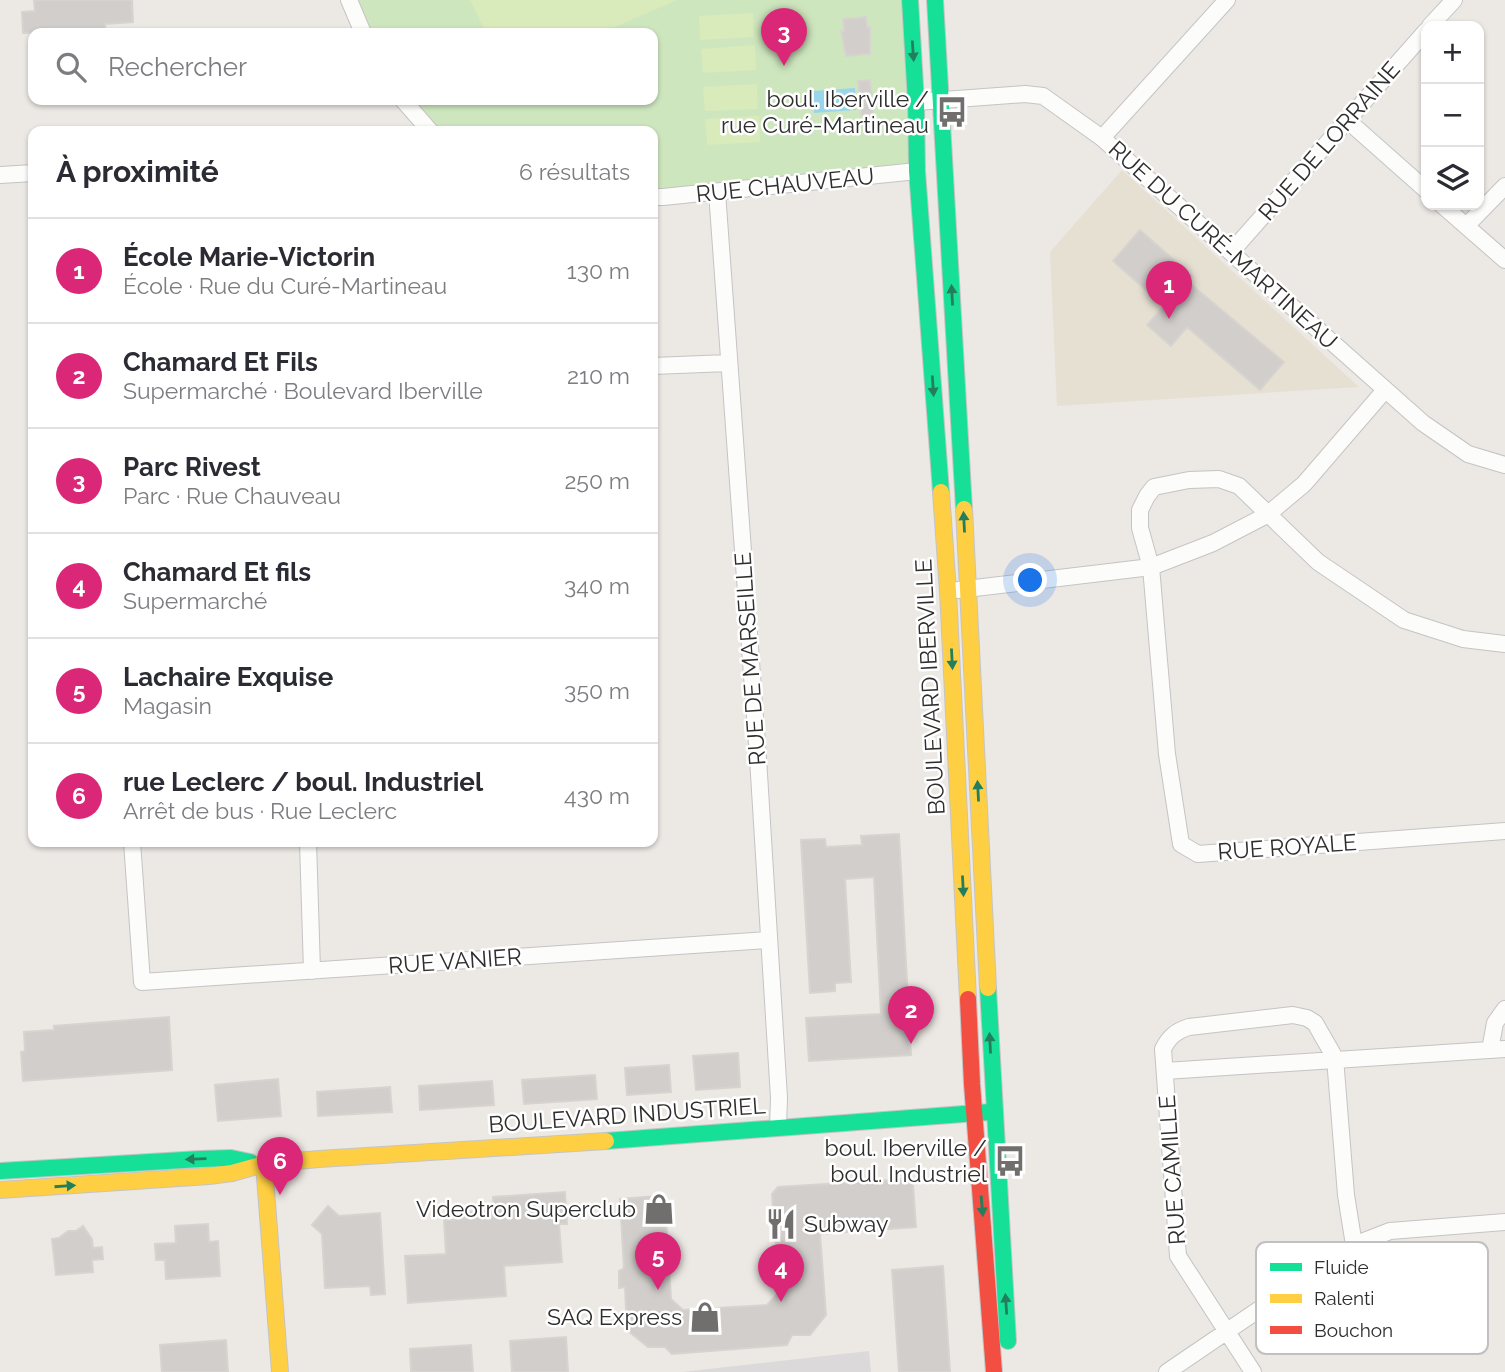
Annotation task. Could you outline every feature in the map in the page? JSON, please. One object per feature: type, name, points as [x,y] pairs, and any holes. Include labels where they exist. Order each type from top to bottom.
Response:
[{"type":"street","points":[[349,0],[361,28]]},
{"type":"street","name":"BOULEVARD IBERVILLE","points":[[910,0],[917,172],[948,591],[975,1113],[994,1372]]},
{"type":"street","name":"BOULEVARD IBERVILLE","points":[[934,0],[993,1111],[1009,1359]]},
{"type":"street","points":[[1102,138],[1227,0]]},
{"type":"street","points":[[1435,21],[1454,0]]},
{"type":"street","name":"RUE DE LORRAINE","points":[[1231,252],[1421,37]]},
{"type":"street","name":"RUE DU CURÉ-MARTINEAU","points":[[916,102],[1025,94],[1043,96],[1102,138],[1423,423],[1468,454],[1505,465]]},
{"type":"street","points":[[407,105],[426,126]]},
{"type":"street","points":[[1347,121],[1421,186]]},
{"type":"street","name":"RUE CHAUVEAU","points":[[658,197],[917,172]]},
{"type":"street","points":[[0,175],[28,173]]},
{"type":"street","points":[[1466,226],[1505,186]]},
{"type":"street","name":"RUE DE MARSEILLE","points":[[717,192],[727,363],[758,758],[779,1098],[778,1127]]},
{"type":"street","points":[[1448,210],[1505,260]]},
{"type":"street","points":[[658,366],[727,363]]},
{"type":"street","points":[[948,591],[1151,567],[1213,543],[1267,515],[1304,484],[1385,390]]},
{"type":"street","points":[[1151,567],[1140,528],[1140,510],[1154,487],[1189,480],[1219,479],[1239,486],[1318,562],[1404,620],[1463,639],[1505,644]]},
{"type":"street","name":"RUE ROYALE","points":[[1151,567],[1167,754],[1181,844],[1198,854],[1505,831]]},
{"type":"street","name":"RUE VANIER","points":[[132,847],[142,982],[768,940]]},
{"type":"street","points":[[308,847],[313,971]]},
{"type":"street","name":"RUE CAMILLE","points":[[1165,1071],[1498,1049],[1495,1023],[1505,1010]]},
{"type":"street","name":"RUE CAMILLE","points":[[1253,1372],[1178,1256],[1163,1049],[1169,1038],[1180,1030],[1293,1015],[1315,1023],[1335,1058],[1346,1195],[1354,1242]]},
{"type":"street","name":"BOULEVARD INDUSTRIEL","points":[[0,1190],[209,1176],[264,1164],[993,1111]]},
{"type":"street","name":"BOULEVARD INDUSTRIEL","points":[[0,1171],[231,1158],[264,1164]]},
{"type":"street","points":[[264,1164],[280,1372]]},
{"type":"street","points":[[1362,1242],[1390,1231],[1505,1222]]},
{"type":"street","points":[[1167,1372],[1256,1312]]},
{"type":"shaded area","points":[[1122,170],[1359,387],[1057,406],[1050,252]]},
{"type":"shaded area","points":[[869,1351],[871,1372],[682,1372]]},
{"type":"green space","points":[[349,0],[910,0],[917,171],[658,197],[658,126],[429,126],[410,105],[658,105],[658,28],[362,28]]},
{"type":"green space","points":[[470,0],[677,0],[613,28],[484,28]]},
{"type":"green space","points":[[753,13],[754,37],[700,40],[699,16]]},
{"type":"green space","points":[[755,45],[756,70],[703,73],[701,49]]},
{"type":"green space","points":[[757,84],[758,109],[705,111],[703,87]]},
{"type":"green space","points":[[759,116],[760,142],[707,145],[705,119]]},
{"type":"water","points":[[855,88],[856,110],[814,113],[813,91]]},
{"type":"building","points":[[34,0],[132,0],[133,22],[105,24],[105,28],[28,28],[28,33],[23,33],[22,12],[35,11]]},
{"type":"building","points":[[866,17],[867,27],[870,27],[870,54],[846,56],[841,31],[844,31],[843,19]]},
{"type":"building","points":[[870,80],[873,114],[861,115],[858,81]]},
{"type":"building","points":[[1140,230],[1192,276],[1187,281],[1284,362],[1260,390],[1187,327],[1171,346],[1147,325],[1164,306],[1113,261]]},
{"type":"building","points":[[899,834],[911,1055],[809,1061],[806,1018],[881,1014],[874,877],[845,879],[851,982],[835,983],[835,991],[810,993],[801,840],[825,839],[826,847],[862,845],[861,836]]},
{"type":"building","points":[[169,1017],[172,1070],[23,1081],[21,1052],[25,1051],[24,1032],[54,1030],[54,1026]]},
{"type":"building","points":[[738,1053],[740,1087],[696,1090],[693,1056]]},
{"type":"building","points":[[669,1065],[671,1092],[627,1095],[625,1068]]},
{"type":"building","points":[[595,1075],[597,1099],[524,1104],[522,1080]]},
{"type":"building","points":[[278,1079],[281,1116],[218,1121],[215,1085]]},
{"type":"building","points":[[492,1081],[494,1105],[420,1110],[419,1086]]},
{"type":"building","points":[[390,1087],[392,1112],[318,1116],[317,1092]]},
{"type":"building","points":[[907,1179],[913,1185],[916,1227],[820,1234],[826,1315],[810,1335],[792,1335],[787,1345],[672,1354],[665,1347],[648,1347],[627,1330],[625,1287],[619,1288],[619,1271],[624,1268],[620,1199],[657,1196],[665,1203],[671,1299],[683,1310],[767,1305],[779,1292],[772,1194],[778,1187]]},
{"type":"building","points":[[565,1192],[567,1224],[559,1224],[562,1262],[504,1266],[506,1296],[408,1303],[405,1256],[446,1254],[444,1220],[454,1220],[454,1213],[494,1210],[493,1197]]},
{"type":"building","points":[[328,1206],[339,1216],[380,1213],[385,1294],[371,1295],[370,1286],[325,1288],[322,1234],[312,1225]]},
{"type":"building","points":[[208,1224],[209,1242],[218,1241],[220,1276],[166,1279],[165,1260],[156,1260],[155,1244],[176,1243],[175,1226]]},
{"type":"building","points":[[83,1226],[92,1239],[93,1248],[102,1247],[103,1259],[92,1260],[93,1272],[56,1275],[52,1239]]},
{"type":"building","points":[[943,1266],[950,1372],[899,1372],[892,1270]]},
{"type":"building","points":[[566,1337],[568,1372],[512,1372],[510,1341]]},
{"type":"building","points":[[226,1340],[228,1372],[162,1372],[160,1345]]},
{"type":"building","points":[[471,1345],[473,1372],[411,1372],[410,1349]]},
{"type":"traffic: fast","points":[[910,0],[917,171],[941,492]]},
{"type":"traffic: fast","points":[[935,0],[964,509]]},
{"type":"traffic: fast","points":[[988,988],[1008,1341]]},
{"type":"traffic: fast","points":[[606,1141],[990,1112]]},
{"type":"traffic: fast","points":[[0,1171],[200,1159],[231,1158],[250,1162]]},
{"type":"traffic: slow","points":[[941,492],[968,999]]},
{"type":"traffic: slow","points":[[964,509],[988,988]]},
{"type":"traffic: slow","points":[[0,1190],[209,1176],[264,1164],[319,1159],[606,1141]]},
{"type":"traffic: slow","points":[[264,1164],[280,1372]]},
{"type":"traffic: jam","points":[[968,999],[994,1372]]},
{"type":"place","name":"Parc Rivest","points":[[784,66]]},
{"type":"place","name":"boul. Iberville / rue Curé-Martineau","points":[[952,112]]},
{"type":"place","name":"École Marie-Victorin","points":[[1169,319]]},
{"type":"place","name":"Chamard Et Fils","points":[[911,1044]]},
{"type":"place","name":"boul. Iberville / boul. Industriel","points":[[1010,1161]]},
{"type":"place","name":"rue Leclerc / boul. Industriel","points":[[280,1195]]},
{"type":"place","name":"Videotron Superclub","points":[[659,1209]]},
{"type":"place","name":"Subway","points":[[781,1224]]},
{"type":"place","name":"Lachaire Exquise","points":[[658,1290]]},
{"type":"place","name":"Chamard Et fils","points":[[781,1302]]},
{"type":"place","name":"SAQ Express","points":[[705,1317]]}]
